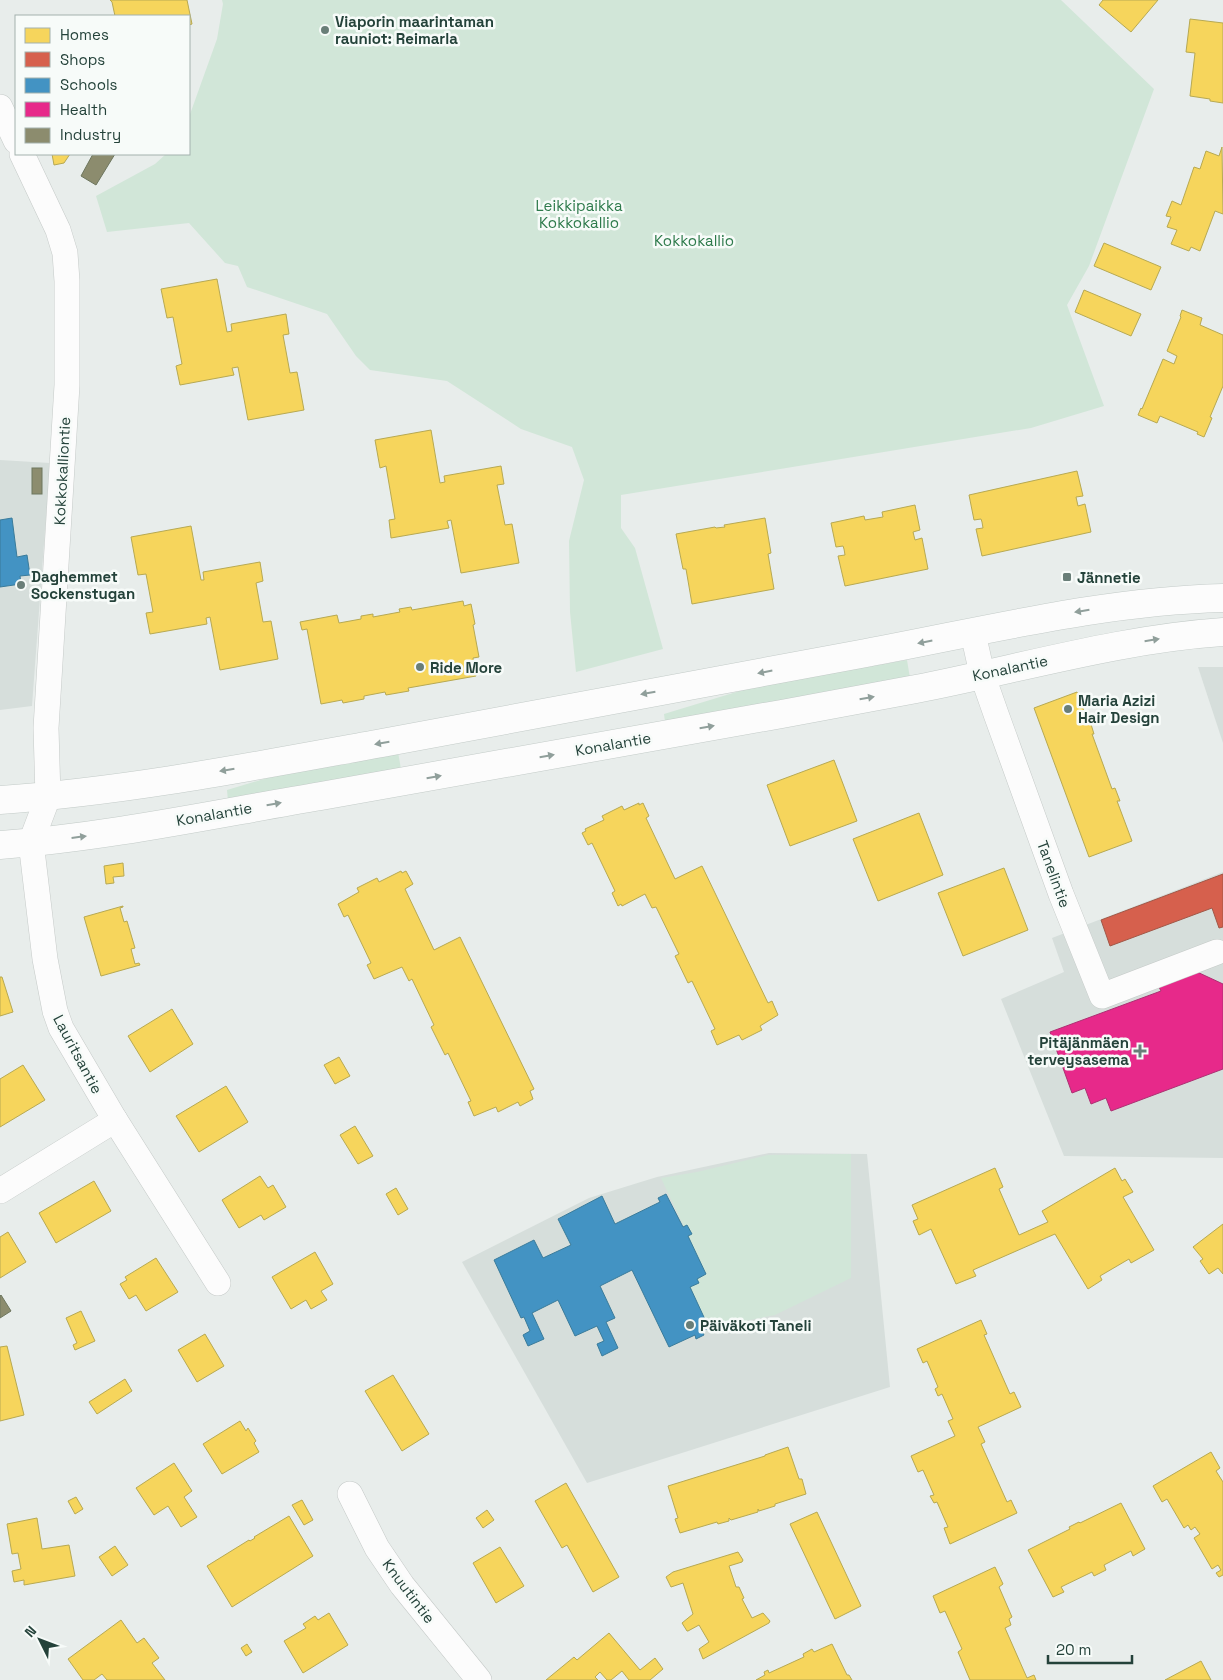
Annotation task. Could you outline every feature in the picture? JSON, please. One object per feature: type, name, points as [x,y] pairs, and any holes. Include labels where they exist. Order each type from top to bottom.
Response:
[{"type":"main road","points":[[0,800],[48,797],[104,790],[284,761],[1049,617],[1130,604],[1223,598]]},
{"type":"main road","name":"Konalantie","points":[[0,845],[95,835],[474,770],[921,688],[1104,648],[1223,632]]},
{"type":"street","points":[[0,107],[15,139]]},
{"type":"street","name":"Kokkokalliontie","points":[[22,155],[58,230],[64,254],[67,281],[67,385],[46,728],[48,797]]},
{"type":"street","name":"Tanelintie","points":[[972,633],[982,674],[1061,894],[1102,996],[1217,952]]},
{"type":"street","name":"Lauritsantie","points":[[48,797],[31,842],[45,959],[55,1011],[61,1028],[115,1120],[218,1282]]},
{"type":"street","points":[[0,1191],[115,1120]]},
{"type":"street","name":"Knuutintie","points":[[350,1494],[377,1548],[402,1585],[479,1680]]},
{"type":"shaded area","name":"Daghemmet Sockenstugan","points":[[0,460],[50,463],[32,706],[0,710]]},
{"type":"shaded area","points":[[1198,667],[1223,667],[1223,743]]},
{"type":"shaded area","points":[[1223,872],[1223,1158],[1064,1156],[1001,999],[1064,972],[1052,938]]},
{"type":"shaded area","name":"Päiväkoti Taneli","points":[[769,1153],[867,1154],[890,1387],[587,1483],[462,1262],[589,1198],[657,1177]]},
{"type":"green space","name":"Kokkokallio","points":[[222,0],[1061,0],[1154,89],[1089,266],[1067,305],[1104,406],[1031,428],[621,495],[621,528],[635,548],[663,649],[576,672],[570,612],[569,541],[584,480],[572,447],[521,429],[447,381],[370,370],[356,356],[327,314],[247,287],[238,266],[225,263],[189,223],[107,232],[96,196],[155,164],[165,155],[190,155],[190,114],[217,39],[223,4]]},
{"type":"green space","points":[[907,660],[910,678],[665,722],[664,714],[756,686]]},
{"type":"green space","points":[[398,752],[401,769],[228,801],[227,790],[307,766]]},
{"type":"green space","points":[[851,1154],[851,1278],[775,1315],[709,1328],[687,1283],[706,1274],[661,1178],[697,1172],[768,1155]]},
{"type":"building: Homes","points":[[110,0],[187,0],[192,24],[190,25],[190,15],[115,15]]},
{"type":"building: Homes","points":[[1103,0],[1158,0],[1131,32],[1099,5]]},
{"type":"building: Homes","points":[[1190,19],[1223,23],[1223,103],[1190,96],[1195,53],[1186,52]]},
{"type":"building: Homes","points":[[1222,147],[1223,214],[1215,211],[1200,251],[1191,247],[1189,251],[1171,244],[1177,230],[1167,227],[1171,217],[1166,216],[1172,201],[1181,205],[1194,167],[1200,169],[1206,151],[1219,156]]},
{"type":"building: Homes","points":[[52,155],[69,155],[64,163],[54,165]]},
{"type":"building: Homes","points":[[1104,243],[1161,267],[1151,290],[1094,266]]},
{"type":"building: Homes","points":[[217,279],[227,332],[232,331],[231,324],[286,314],[289,334],[283,335],[290,373],[297,372],[304,410],[248,420],[238,367],[232,368],[234,375],[180,385],[176,366],[182,364],[173,317],[167,318],[161,289]]},
{"type":"building: Homes","points":[[1084,290],[1141,314],[1131,336],[1075,312]]},
{"type":"building: Homes","points":[[1182,310],[1202,318],[1200,325],[1223,335],[1223,386],[1204,437],[1197,434],[1198,432],[1160,416],[1157,423],[1138,415],[1163,359],[1174,364],[1177,356],[1167,351]]},
{"type":"building: Homes","points":[[431,430],[440,483],[445,482],[444,476],[501,466],[504,484],[497,485],[505,525],[512,524],[519,563],[461,573],[451,520],[447,521],[449,528],[391,538],[389,520],[395,519],[386,466],[380,468],[375,440]]},
{"type":"building: Homes","points":[[1077,471],[1083,496],[1076,497],[1078,506],[1085,504],[1091,532],[982,556],[976,529],[983,528],[982,522],[981,519],[974,520],[969,495]]},
{"type":"building: Homes","points":[[915,505],[920,530],[913,532],[915,540],[922,538],[928,569],[845,586],[838,556],[845,555],[844,549],[843,546],[836,547],[831,523],[864,516],[865,520],[883,517],[882,512]]},
{"type":"building: Homes","points":[[765,518],[771,553],[768,554],[774,589],[692,604],[686,569],[683,569],[676,534],[725,527],[724,525]]},
{"type":"building: Homes","points":[[191,526],[201,580],[204,580],[203,572],[260,562],[263,581],[256,583],[263,622],[271,621],[278,659],[220,670],[210,617],[206,618],[207,624],[150,634],[146,613],[153,612],[146,574],[138,575],[131,537]]},
{"type":"building: Homes","points":[[463,601],[464,606],[471,604],[475,624],[473,625],[479,657],[473,658],[476,676],[408,688],[409,691],[386,695],[385,692],[364,696],[364,699],[343,703],[342,700],[321,704],[307,629],[302,630],[300,622],[337,615],[339,623],[361,619],[361,616],[373,614],[373,617],[400,612],[399,609],[411,607],[412,610]]},
{"type":"building: Homes","points":[[1077,692],[1088,722],[1090,721],[1094,734],[1092,734],[1112,789],[1115,788],[1120,801],[1117,801],[1132,841],[1089,857],[1034,708]]},
{"type":"building: Homes","points":[[834,760],[857,821],[790,846],[767,785]]},
{"type":"building: Homes","points":[[639,803],[639,805],[643,803],[649,816],[646,818],[675,879],[702,866],[768,1003],[772,1001],[778,1015],[760,1026],[762,1030],[742,1040],[739,1035],[717,1045],[711,1031],[715,1029],[692,981],[688,983],[675,956],[679,954],[656,907],[652,908],[645,894],[622,906],[621,904],[618,906],[612,893],[615,891],[592,843],[588,845],[582,833],[586,831],[585,829],[604,820],[602,816],[622,806],[624,810]]},
{"type":"building: Homes","points":[[919,813],[943,875],[878,901],[853,839]]},
{"type":"building: Homes","points":[[123,863],[124,876],[113,877],[114,883],[106,884],[104,866]]},
{"type":"building: Homes","points":[[1004,868],[1028,930],[963,956],[938,893]]},
{"type":"building: Homes","points":[[401,871],[402,873],[406,871],[413,884],[405,889],[434,950],[460,937],[534,1089],[530,1091],[533,1099],[520,1106],[518,1102],[498,1112],[496,1107],[474,1116],[468,1102],[471,1101],[448,1053],[445,1055],[431,1027],[434,1025],[412,979],[409,981],[402,967],[374,979],[367,965],[371,963],[348,915],[344,917],[338,904],[359,892],[357,888],[377,878],[379,882]]},
{"type":"building: Homes","points":[[123,906],[120,908],[124,922],[127,921],[135,948],[131,949],[135,964],[139,963],[140,965],[101,976],[84,917]]},
{"type":"building: Homes","points":[[0,977],[2,977],[13,1012],[0,1016]]},
{"type":"building: Homes","points":[[172,1009],[193,1044],[150,1072],[128,1036]]},
{"type":"building: Homes","points":[[339,1057],[350,1076],[335,1084],[324,1065]]},
{"type":"building: Homes","points":[[23,1065],[45,1100],[0,1127],[0,1079]]},
{"type":"building: Homes","points":[[226,1086],[248,1122],[199,1152],[176,1116]]},
{"type":"building: Homes","points":[[355,1126],[373,1156],[358,1164],[340,1135]]},
{"type":"building: Homes","points":[[995,1168],[1003,1187],[999,1189],[1019,1235],[1048,1222],[1042,1211],[1115,1168],[1122,1181],[1125,1179],[1133,1192],[1123,1197],[1154,1250],[1131,1263],[1129,1259],[1100,1276],[1102,1280],[1088,1289],[1055,1234],[973,1270],[976,1276],[956,1284],[931,1229],[919,1235],[913,1221],[918,1219],[912,1205]]},
{"type":"building: Homes","points":[[260,1176],[268,1188],[273,1185],[286,1207],[264,1220],[261,1215],[239,1228],[222,1200]]},
{"type":"building: Homes","points":[[94,1181],[111,1211],[56,1243],[39,1213]]},
{"type":"building: Homes","points":[[396,1188],[408,1209],[398,1215],[386,1194]]},
{"type":"building: Homes","points":[[1223,1224],[1223,1274],[1218,1268],[1209,1274],[1200,1261],[1203,1259],[1193,1247]]},
{"type":"building: Homes","points":[[8,1232],[26,1262],[0,1278],[0,1237]]},
{"type":"building: Homes","points":[[315,1252],[333,1284],[321,1291],[327,1300],[311,1309],[306,1300],[291,1309],[272,1277]]},
{"type":"building: Homes","points":[[156,1258],[178,1292],[146,1311],[136,1295],[129,1299],[120,1284],[127,1280],[125,1277]]},
{"type":"building: Homes","points":[[81,1311],[95,1341],[75,1350],[73,1345],[77,1343],[66,1318]]},
{"type":"building: Homes","points":[[981,1320],[987,1334],[984,1335],[1010,1394],[1014,1392],[1021,1407],[978,1427],[985,1442],[981,1444],[1007,1502],[1011,1500],[1017,1513],[950,1544],[944,1528],[948,1527],[937,1502],[934,1503],[930,1496],[934,1495],[923,1470],[918,1472],[911,1456],[955,1436],[948,1421],[953,1419],[942,1394],[938,1396],[935,1389],[938,1387],[927,1361],[923,1363],[917,1349]]},
{"type":"building: Homes","points":[[205,1334],[224,1366],[197,1382],[178,1350]]},
{"type":"building: Homes","points":[[7,1346],[24,1415],[0,1421],[0,1347]]},
{"type":"building: Homes","points":[[393,1375],[429,1434],[402,1451],[365,1391]]},
{"type":"building: Homes","points":[[125,1379],[132,1391],[97,1414],[89,1402]]},
{"type":"building: Homes","points":[[240,1421],[246,1431],[248,1428],[256,1441],[254,1443],[259,1452],[222,1474],[203,1444]]},
{"type":"building: Homes","points":[[788,1447],[799,1479],[802,1479],[806,1494],[759,1511],[758,1509],[758,1512],[731,1520],[729,1518],[729,1521],[718,1524],[717,1522],[680,1533],[675,1519],[678,1518],[668,1486]]},
{"type":"building: Homes","points":[[1211,1452],[1220,1468],[1216,1471],[1223,1482],[1223,1575],[1219,1577],[1216,1573],[1221,1570],[1218,1565],[1212,1569],[1194,1538],[1200,1534],[1195,1527],[1191,1530],[1188,1525],[1184,1528],[1167,1499],[1162,1502],[1153,1486]]},
{"type":"building: Homes","points":[[174,1463],[192,1491],[184,1497],[197,1517],[181,1527],[168,1506],[154,1515],[136,1488]]},
{"type":"building: Homes","points":[[566,1483],[619,1577],[593,1592],[567,1545],[562,1548],[535,1501]]},
{"type":"building: Homes","points":[[76,1497],[83,1509],[75,1514],[68,1501]]},
{"type":"building: Homes","points":[[302,1500],[313,1520],[304,1525],[292,1505]]},
{"type":"building: Homes","points":[[1121,1503],[1145,1549],[1133,1556],[1131,1551],[1104,1565],[1106,1570],[1094,1576],[1092,1572],[1061,1587],[1064,1592],[1053,1597],[1028,1550],[1070,1529],[1069,1527]]},
{"type":"building: Homes","points":[[487,1510],[494,1520],[483,1528],[476,1518]]},
{"type":"building: Homes","points":[[817,1512],[861,1606],[835,1619],[790,1524]]},
{"type":"building: Homes","points":[[289,1516],[313,1556],[232,1607],[207,1566]]},
{"type":"building: Homes","points":[[37,1518],[42,1549],[69,1545],[75,1576],[24,1585],[24,1580],[14,1582],[12,1571],[21,1569],[18,1553],[12,1554],[7,1524]]},
{"type":"building: Homes","points":[[115,1546],[128,1565],[112,1576],[99,1557]]},
{"type":"building: Homes","points":[[500,1547],[524,1586],[496,1603],[473,1563]]},
{"type":"building: Homes","points":[[738,1552],[743,1560],[742,1562],[729,1566],[736,1587],[739,1587],[744,1598],[742,1599],[752,1618],[763,1613],[770,1621],[703,1659],[699,1649],[709,1642],[699,1625],[687,1631],[682,1623],[693,1614],[683,1583],[671,1587],[666,1577],[673,1572]]},
{"type":"building: Homes","points":[[995,1567],[1003,1584],[999,1587],[1012,1617],[1009,1619],[1011,1625],[1005,1628],[1027,1678],[1034,1675],[1036,1680],[970,1680],[958,1652],[962,1649],[945,1611],[940,1613],[933,1596]]},
{"type":"building: Homes","points":[[329,1613],[348,1645],[303,1673],[284,1641],[306,1628],[303,1624],[315,1616],[318,1620]]},
{"type":"building: Homes","points":[[121,1620],[137,1643],[144,1638],[159,1658],[152,1663],[165,1680],[107,1680],[102,1674],[94,1680],[83,1680],[68,1659]]},
{"type":"building: Homes","points":[[609,1633],[640,1670],[655,1658],[663,1669],[650,1680],[629,1680],[622,1671],[611,1680],[607,1680],[600,1672],[595,1677],[598,1680],[546,1680],[574,1657],[577,1660]]},
{"type":"building: Homes","points":[[247,1644],[252,1652],[246,1656],[241,1648]]},
{"type":"building: Homes","points":[[832,1644],[847,1675],[852,1680],[756,1680],[765,1675],[764,1672],[768,1670],[769,1673],[804,1657],[803,1654],[812,1649],[814,1652]]},
{"type":"building: Homes","points":[[1201,1661],[1211,1680],[1165,1680]]},
{"type":"building: Shops","points":[[1223,874],[1223,927],[1219,928],[1212,908],[1110,946],[1101,920]]},
{"type":"building: Schools","points":[[12,518],[17,557],[27,555],[30,575],[20,576],[21,584],[0,587],[0,520]]},
{"type":"building: Schools","points":[[666,1194],[683,1227],[687,1225],[692,1234],[688,1236],[706,1274],[697,1279],[699,1283],[690,1287],[709,1328],[702,1331],[704,1335],[696,1339],[695,1335],[669,1347],[632,1270],[600,1286],[615,1318],[606,1322],[618,1348],[602,1356],[597,1344],[604,1341],[597,1326],[575,1336],[558,1300],[532,1313],[544,1339],[528,1346],[523,1335],[530,1331],[524,1317],[521,1318],[494,1260],[534,1240],[543,1258],[571,1245],[558,1219],[602,1196],[615,1224],[660,1202],[658,1198]]},
{"type":"building: Health","name":"Pitäjänmäen terveysasema","points":[[1195,971],[1223,984],[1223,1069],[1111,1111],[1106,1098],[1091,1104],[1085,1088],[1072,1093],[1050,1032],[1161,991],[1158,985]]},
{"type":"building: Industry","points":[[92,155],[114,155],[96,185],[81,176]]},
{"type":"building: Industry","points":[[32,468],[42,468],[42,494],[32,494]]},
{"type":"building: Industry","points":[[0,1296],[11,1311],[0,1318]]},
{"type":"place","name":"Viaporin maarintaman rauniot: Reimarla","points":[[325,30]]},
{"type":"place","name":"Jännetie","points":[[1067,577]]},
{"type":"place","name":"Daghemmet Sockenstugan","points":[[21,585]]},
{"type":"place","name":"Ride More","points":[[420,667]]},
{"type":"place","name":"Maria Azizi Hair Design","points":[[1068,709]]},
{"type":"place","name":"Pitäjänmäen terveysasema","points":[[1140,1051]]},
{"type":"place","name":"Päiväkoti Taneli","points":[[690,1325]]},
{"type":"park label","name":"Leikkipaikka Kokkokallio","points":[[579,214]]}]
